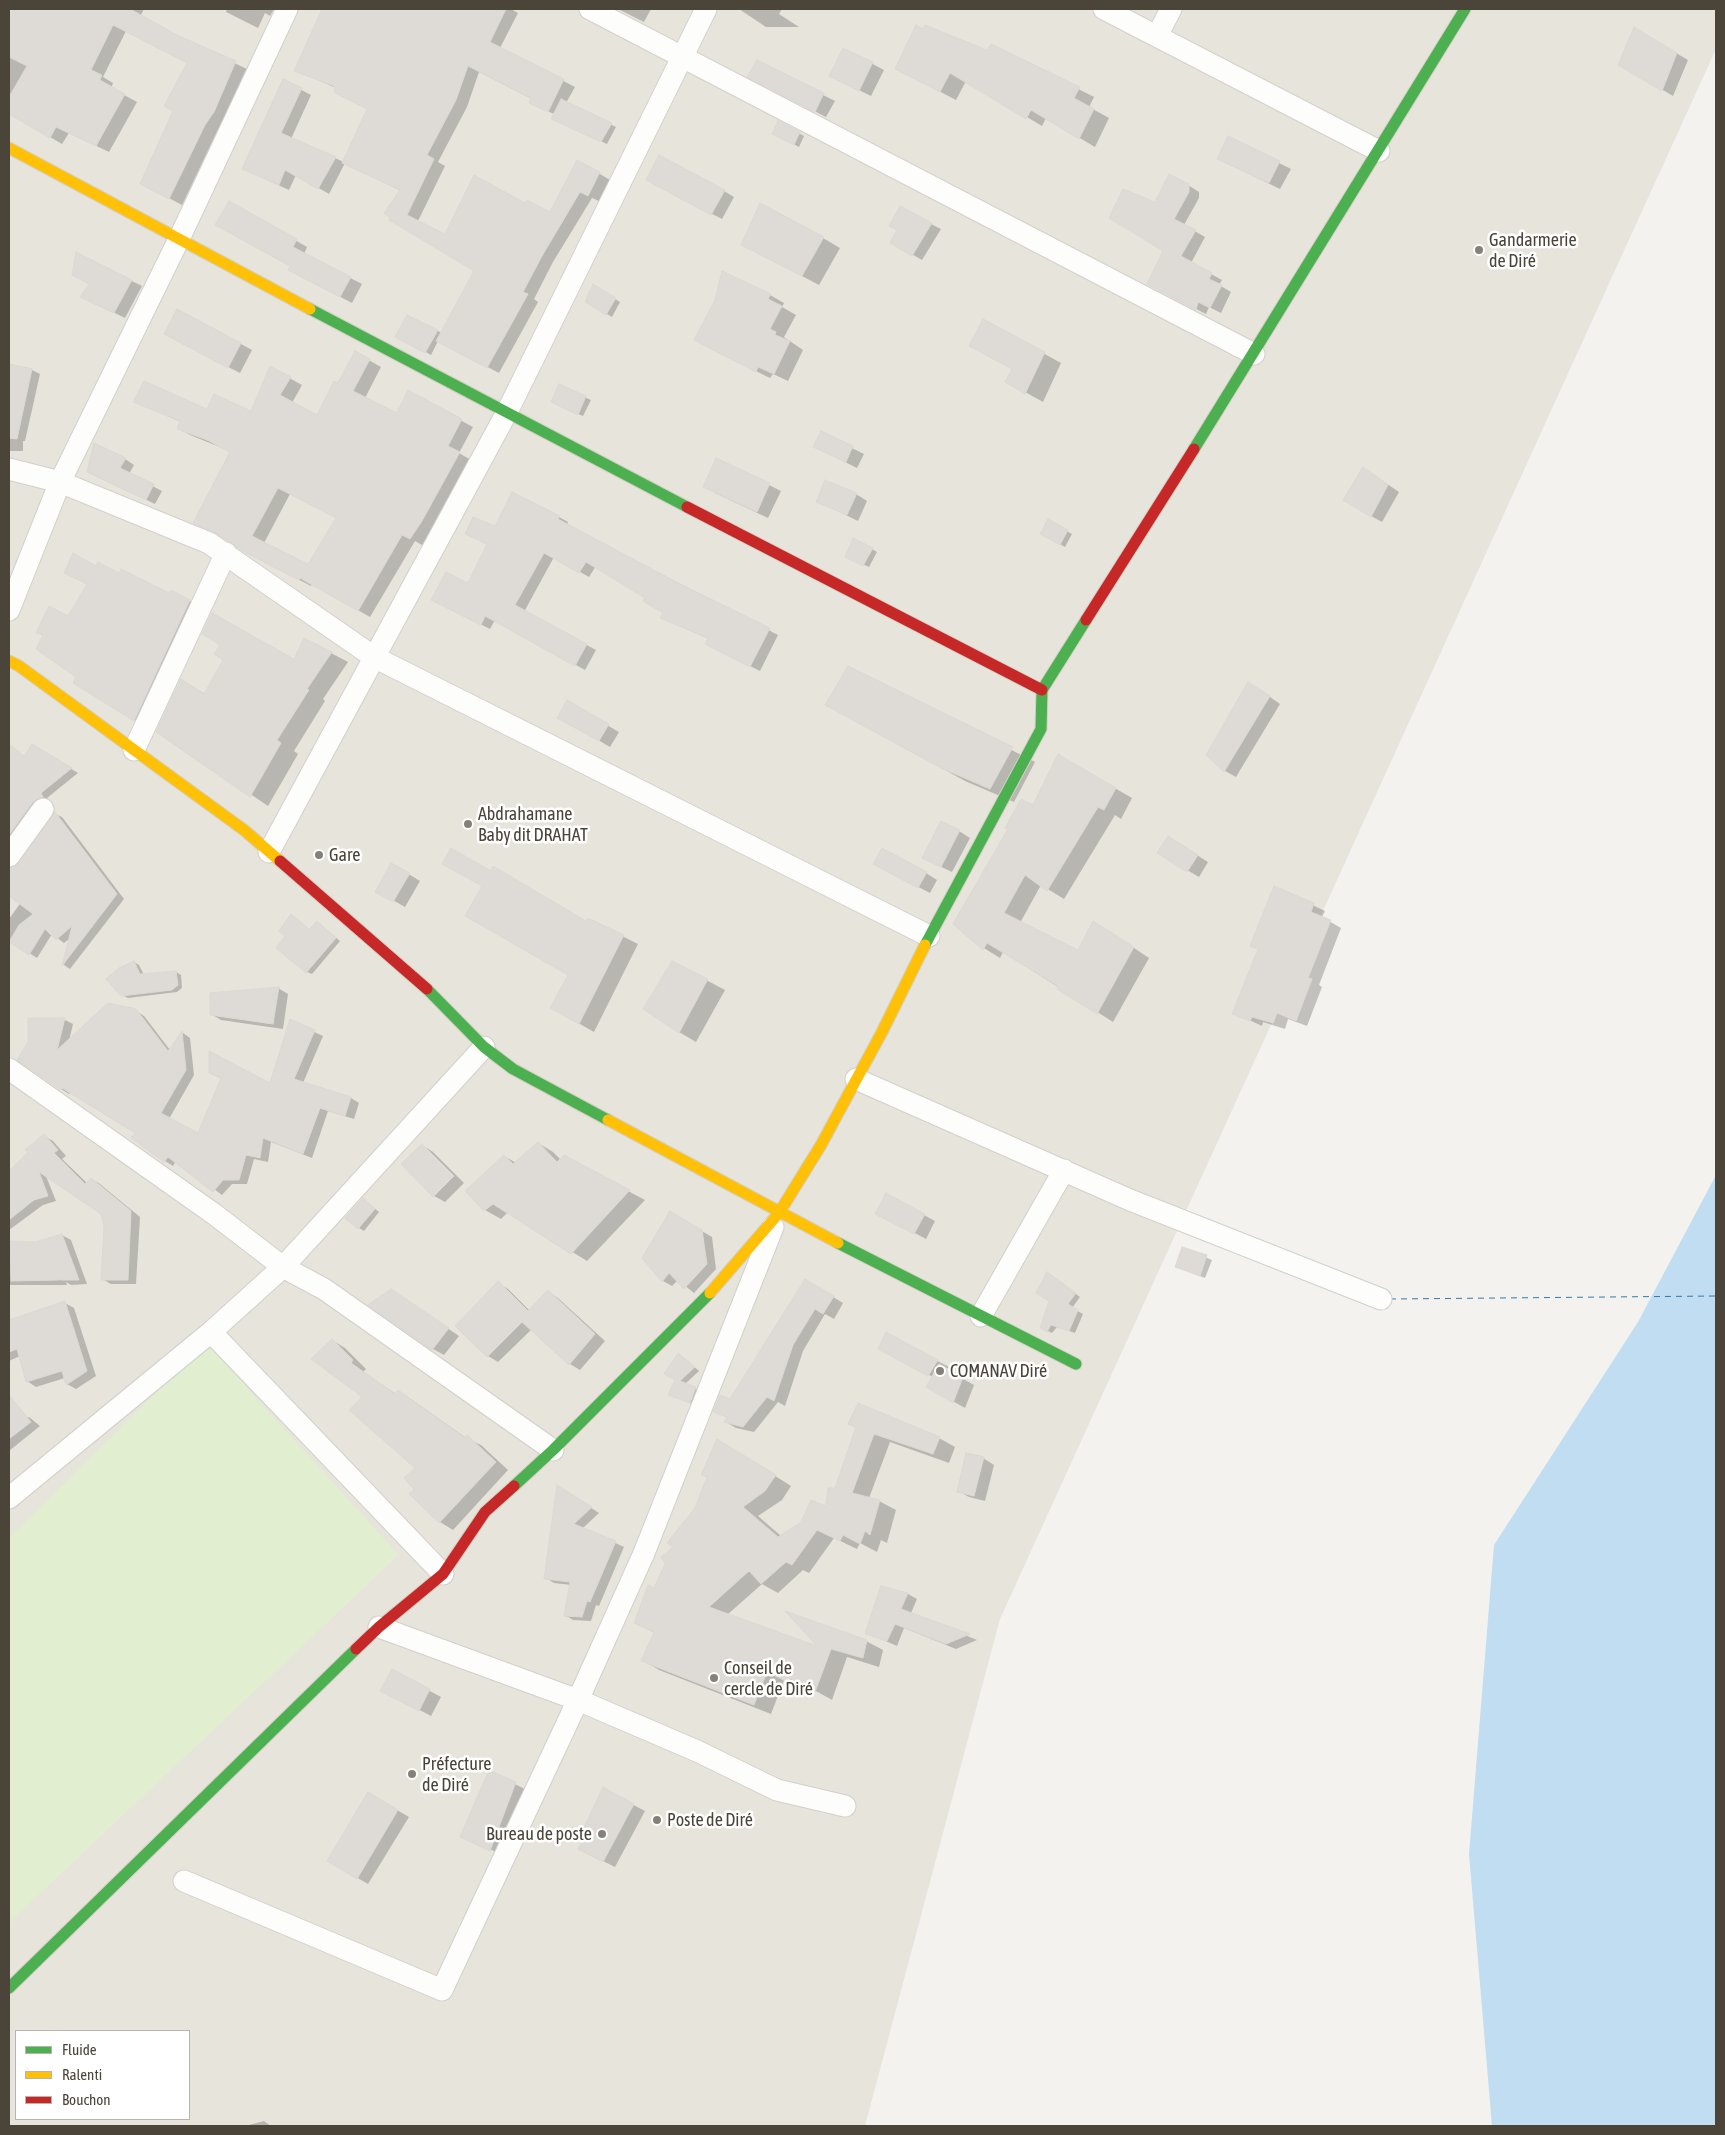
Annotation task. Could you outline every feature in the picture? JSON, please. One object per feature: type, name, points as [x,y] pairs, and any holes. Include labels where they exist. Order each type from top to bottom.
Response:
[{"type":"street","points":[[9,610],[60,482],[179,239],[287,9]]},
{"type":"street","points":[[590,9],[1254,354]]},
{"type":"street","points":[[269,852],[506,414],[706,9]]},
{"type":"street","points":[[1104,9],[1378,151]]},
{"type":"street","points":[[1157,36],[1171,9]]},
{"type":"street","points":[[9,1988],[379,1627],[443,1574],[485,1512],[554,1450],[726,1277],[779,1213],[821,1145],[929,936],[1041,729],[1042,690],[1254,354],[1465,9]]},
{"type":"street","points":[[9,148],[506,414],[1042,690]]},
{"type":"street","points":[[9,469],[60,482],[209,543],[374,657],[929,936]]},
{"type":"street","points":[[134,750],[226,553]]},
{"type":"street","points":[[9,661],[19,666],[244,830],[411,973],[484,1047],[513,1069],[779,1213],[1076,1364]]},
{"type":"street","points":[[9,856],[43,809]]},
{"type":"street","points":[[9,1498],[211,1332],[284,1267],[484,1047]]},
{"type":"street","points":[[9,1069],[214,1214],[284,1267],[324,1289],[554,1450]]},
{"type":"street","points":[[856,1079],[1130,1200],[1382,1299]]},
{"type":"street","points":[[982,1316],[1064,1170]]},
{"type":"street","points":[[184,1881],[442,1990],[578,1700],[644,1553],[779,1213]]},
{"type":"street","points":[[211,1332],[443,1574]]},
{"type":"street","points":[[379,1627],[578,1700],[697,1751],[777,1790],[845,1806]]},
{"type":"shaded area","points":[[9,9],[1716,9],[1716,49],[1000,1619],[865,2126],[9,2126]]},
{"type":"green space","points":[[206,1343],[399,1555],[9,1923],[9,1538]]},
{"type":"water","points":[[1716,1175],[1716,2126],[1492,2126],[1469,1854],[1494,1545],[1638,1322]]},
{"type":"building","points":[[13,9],[130,9],[179,36],[236,61],[214,112],[205,125],[169,199],[140,184],[173,111],[164,106],[187,63],[113,25],[91,70],[102,75],[100,80],[125,94],[96,146],[56,127],[50,138],[9,114],[9,97],[27,66],[9,57],[9,17]]},
{"type":"building","points":[[322,9],[506,9],[490,42],[564,79],[548,112],[529,103],[531,98],[468,66],[456,100],[427,155],[434,159],[407,215],[445,234],[474,175],[525,203],[527,200],[550,212],[577,160],[600,172],[588,196],[580,192],[542,256],[523,292],[528,294],[487,368],[436,341],[474,271],[389,220],[390,218],[384,213],[400,190],[342,163],[367,109],[335,93],[334,86],[294,71]]},
{"type":"building","points":[[916,25],[923,29],[925,25],[987,50],[991,44],[1080,87],[1074,98],[1094,109],[1079,139],[1031,110],[1026,119],[950,73],[940,92],[895,69]]},
{"type":"building","points":[[1634,27],[1677,53],[1662,91],[1618,65]]},
{"type":"building","points":[[843,48],[873,62],[859,91],[829,76]]},
{"type":"building","points":[[757,60],[824,93],[815,112],[747,77]]},
{"type":"building","points":[[283,79],[302,88],[281,133],[336,157],[318,189],[285,170],[279,185],[242,169]]},
{"type":"building","points":[[561,99],[612,123],[601,142],[551,119]]},
{"type":"building","points":[[778,121],[800,132],[794,145],[772,134]]},
{"type":"building","points":[[1228,136],[1280,161],[1269,183],[1217,159]]},
{"type":"building","points":[[659,155],[725,190],[711,215],[646,180]]},
{"type":"building","points":[[1169,174],[1189,184],[1189,192],[1174,219],[1196,230],[1181,256],[1212,273],[1209,279],[1222,285],[1210,308],[1198,302],[1196,310],[1147,284],[1163,251],[1109,218],[1123,189],[1155,202]]},
{"type":"building","points":[[229,201],[297,239],[293,247],[351,277],[340,297],[288,270],[290,266],[215,225]]},
{"type":"building","points":[[760,203],[824,237],[802,276],[741,245]]},
{"type":"building","points":[[900,206],[932,223],[912,256],[890,243],[897,230],[889,226]]},
{"type":"building","points":[[76,252],[132,280],[114,313],[80,297],[89,284],[72,275]]},
{"type":"building","points":[[722,271],[771,294],[768,299],[782,306],[770,329],[776,332],[775,335],[790,341],[774,374],[758,367],[756,372],[694,340],[715,300]]},
{"type":"building","points":[[593,284],[616,298],[606,315],[585,302]]},
{"type":"building","points":[[177,309],[241,343],[228,368],[164,334]]},
{"type":"building","points":[[407,315],[438,330],[425,353],[395,337]]},
{"type":"building","points":[[983,319],[1045,352],[1025,394],[1005,382],[1012,369],[969,346]]},
{"type":"building","points":[[355,351],[370,359],[353,391],[397,413],[408,390],[462,419],[448,446],[460,452],[422,521],[410,539],[402,535],[358,611],[300,578],[299,580],[246,553],[214,532],[193,523],[230,452],[207,440],[177,429],[180,421],[133,402],[144,381],[207,409],[214,394],[251,411],[270,366],[291,377],[280,395],[317,415],[334,381],[338,383]],"holes":[[[278,488],[336,518],[307,566],[308,564],[252,536]]]},
{"type":"building","points":[[9,364],[32,369],[17,439],[9,438]]},
{"type":"building","points":[[559,384],[586,396],[578,415],[551,402]]},
{"type":"building","points":[[821,431],[853,446],[846,462],[813,447]]},
{"type":"building","points":[[94,443],[126,458],[120,468],[154,484],[146,500],[87,472]]},
{"type":"building","points":[[716,458],[770,483],[757,512],[703,487]]},
{"type":"building","points":[[1363,467],[1388,485],[1371,517],[1343,500]]},
{"type":"building","points":[[825,480],[857,493],[847,515],[816,502]]},
{"type":"building","points":[[512,492],[560,516],[558,519],[680,584],[770,628],[750,667],[705,644],[708,638],[660,618],[663,613],[643,601],[645,598],[586,562],[579,573],[544,553],[515,605],[587,644],[575,666],[485,616],[481,625],[431,600],[446,572],[468,583],[487,544],[465,534],[473,517],[495,526]]},
{"type":"building","points":[[1048,519],[1068,530],[1060,545],[1040,534]]},
{"type":"building","points":[[853,538],[873,548],[863,566],[845,557]]},
{"type":"building","points":[[73,553],[96,566],[98,562],[119,573],[121,569],[169,593],[171,590],[190,600],[134,721],[73,683],[76,677],[36,649],[43,635],[36,633],[49,606],[68,616],[87,584],[64,573]]},
{"type":"building","points":[[212,613],[294,659],[304,638],[332,652],[307,689],[309,690],[277,740],[281,743],[250,797],[156,732],[181,679],[204,694],[223,660],[214,654],[220,645],[202,634]]},
{"type":"building","points":[[848,666],[1013,747],[990,789],[941,768],[825,705]]},
{"type":"building","points":[[1248,682],[1270,696],[1224,772],[1206,755]]},
{"type":"building","points":[[567,700],[609,724],[599,741],[557,718]]},
{"type":"building","points":[[9,744],[24,756],[32,744],[72,768],[41,793],[43,797],[33,802],[9,835]]},
{"type":"building","points":[[1058,754],[1116,788],[1104,810],[1098,807],[1047,891],[1025,875],[1004,913],[1078,950],[1093,921],[1134,947],[1097,1014],[1057,989],[1058,986],[987,943],[983,950],[953,924],[1008,829],[1005,828],[1021,799],[1033,805]]},
{"type":"building","points":[[55,812],[117,894],[62,966],[72,926],[56,940],[45,929],[29,955],[9,942],[19,925],[33,914],[9,896],[9,868],[19,863]]},
{"type":"building","points":[[941,821],[960,830],[941,867],[922,858]]},
{"type":"building","points":[[1168,836],[1198,855],[1187,872],[1157,853]]},
{"type":"building","points":[[451,848],[491,871],[493,866],[586,921],[588,918],[624,935],[579,1024],[550,1008],[568,975],[465,916],[482,886],[442,864]]},
{"type":"building","points":[[882,848],[927,872],[918,888],[873,864]]},
{"type":"building","points":[[391,863],[410,873],[393,902],[375,892]]},
{"type":"building","points":[[1274,886],[1314,903],[1311,912],[1331,920],[1308,978],[1312,979],[1296,1021],[1277,1013],[1273,1023],[1252,1017],[1250,1021],[1232,1014],[1258,949],[1250,946]]},
{"type":"building","points":[[291,914],[309,929],[317,921],[336,938],[306,973],[276,948],[285,936],[279,931]]},
{"type":"building","points":[[134,961],[140,974],[176,971],[178,985],[172,990],[121,996],[106,979],[119,968]]},
{"type":"building","points":[[672,961],[708,979],[679,1033],[643,1009]]},
{"type":"building","points":[[279,987],[273,1024],[210,1015],[210,993]]},
{"type":"building","points":[[108,1003],[136,1009],[168,1051],[182,1031],[186,1070],[161,1113],[198,1133],[221,1078],[209,1073],[209,1051],[270,1083],[290,1019],[315,1030],[294,1079],[351,1097],[345,1116],[320,1108],[303,1154],[263,1138],[260,1158],[246,1155],[239,1180],[223,1180],[213,1192],[168,1157],[164,1162],[131,1138],[135,1133],[62,1088],[61,1090],[17,1060],[28,1042],[28,1018],[65,1018],[57,1050]]},
{"type":"building","points":[[44,1134],[58,1150],[54,1153],[85,1184],[91,1178],[131,1211],[128,1280],[101,1280],[104,1226],[101,1214],[39,1172],[48,1196],[34,1200],[9,1220],[9,1171],[28,1152],[25,1150]]},
{"type":"building","points":[[538,1142],[557,1162],[564,1155],[630,1190],[571,1254],[493,1204],[484,1211],[465,1191],[504,1155],[513,1164]]},
{"type":"building","points":[[422,1144],[454,1176],[433,1197],[401,1164]]},
{"type":"building","points":[[886,1193],[925,1214],[914,1234],[875,1214]]},
{"type":"building","points":[[363,1198],[375,1209],[358,1229],[345,1218]]},
{"type":"building","points":[[670,1211],[702,1230],[707,1264],[684,1289],[669,1273],[662,1282],[642,1258]]},
{"type":"building","points":[[62,1234],[79,1280],[60,1280],[58,1278],[59,1280],[11,1281],[10,1241],[35,1242]]},
{"type":"building","points":[[1182,1247],[1207,1255],[1200,1276],[1175,1267]]},
{"type":"building","points":[[1047,1272],[1076,1293],[1068,1304],[1078,1310],[1069,1331],[1051,1325],[1047,1332],[1040,1328],[1049,1301],[1036,1293]]},
{"type":"building","points":[[805,1279],[834,1296],[823,1314],[815,1309],[793,1345],[774,1401],[767,1397],[743,1427],[724,1422],[727,1417],[713,1412],[720,1395],[730,1399]]},
{"type":"building","points":[[498,1281],[528,1311],[548,1290],[595,1334],[569,1365],[522,1322],[487,1357],[455,1326]]},
{"type":"building","points":[[391,1289],[449,1328],[432,1350],[368,1305]]},
{"type":"building","points":[[65,1301],[87,1371],[66,1385],[62,1371],[26,1382],[17,1349],[9,1352],[9,1320]]},
{"type":"building","points":[[886,1332],[938,1360],[928,1376],[878,1349]]},
{"type":"building","points":[[332,1339],[353,1360],[351,1363],[395,1394],[398,1390],[465,1438],[467,1435],[496,1462],[439,1523],[409,1494],[414,1489],[404,1478],[415,1468],[349,1410],[362,1397],[311,1359]]},
{"type":"building","points":[[678,1353],[695,1367],[680,1381],[696,1387],[690,1403],[668,1395],[675,1380],[664,1374]]},
{"type":"building","points":[[939,1364],[963,1377],[953,1403],[926,1387]]},
{"type":"building","points":[[9,1395],[31,1422],[9,1439]]},
{"type":"building","points":[[858,1403],[940,1437],[933,1454],[874,1434],[852,1493],[880,1500],[870,1535],[865,1531],[860,1544],[843,1535],[840,1541],[817,1530],[792,1565],[786,1562],[761,1584],[749,1571],[709,1607],[817,1646],[785,1611],[867,1640],[863,1658],[831,1649],[815,1692],[790,1678],[788,1682],[767,1672],[754,1705],[641,1661],[654,1632],[634,1623],[648,1585],[654,1588],[665,1564],[661,1557],[673,1547],[667,1543],[695,1508],[707,1477],[701,1475],[717,1439],[776,1475],[765,1491],[743,1507],[778,1537],[801,1522],[811,1500],[826,1506],[828,1488],[835,1488],[856,1427],[848,1424]]},
{"type":"building","points":[[966,1453],[984,1457],[974,1496],[957,1492]]},
{"type":"building","points":[[557,1485],[592,1507],[574,1524],[616,1541],[590,1602],[587,1601],[582,1617],[564,1616],[570,1582],[544,1579]]},
{"type":"building","points":[[881,1586],[908,1593],[901,1609],[970,1634],[946,1644],[895,1624],[887,1641],[865,1634]]},
{"type":"building","points":[[392,1669],[430,1689],[419,1711],[380,1691]]},
{"type":"building","points":[[489,1770],[516,1782],[490,1851],[460,1837]]},
{"type":"building","name":"Bureau de poste","points":[[603,1787],[634,1804],[603,1862],[578,1849],[583,1840],[580,1836]]},
{"type":"building","points":[[368,1792],[398,1810],[357,1879],[327,1861]]},
{"type":"ferry route","points":[[1390,1299],[1716,1296]]},
{"type":"traffic: fast","points":[[1194,449],[1465,9]]},
{"type":"traffic: fast","points":[[310,309],[687,507]]},
{"type":"traffic: fast","points":[[925,945],[1041,729],[1042,690],[1086,620]]},
{"type":"traffic: fast","points":[[427,989],[484,1047],[513,1069],[608,1120]]},
{"type":"traffic: fast","points":[[838,1243],[1076,1364]]},
{"type":"traffic: fast","points":[[514,1486],[553,1450],[710,1293]]},
{"type":"traffic: fast","points":[[9,1988],[356,1649]]},
{"type":"traffic: slow","points":[[9,148],[310,309]]},
{"type":"traffic: slow","points":[[9,661],[19,666],[244,830],[280,861]]},
{"type":"traffic: slow","points":[[710,1293],[779,1213],[821,1145],[882,1032],[925,945]]},
{"type":"traffic: slow","points":[[608,1120],[838,1243]]},
{"type":"traffic: jam","points":[[1086,620],[1194,449]]},
{"type":"traffic: jam","points":[[687,507],[1042,690]]},
{"type":"traffic: jam","points":[[280,861],[427,989]]},
{"type":"traffic: jam","points":[[356,1649],[379,1627],[443,1574],[485,1512],[514,1486]]},
{"type":"place","name":"Gandarmerie de Diré","points":[[1479,250]]},
{"type":"place","name":"Abdrahamane Baby dit DRAHAT","points":[[468,824]]},
{"type":"place","name":"Gare","points":[[319,855]]},
{"type":"place","name":"COMANAV Diré","points":[[940,1371]]},
{"type":"place","name":"Conseil de cercle de Diré","points":[[714,1678]]},
{"type":"place","name":"Préfecture de Diré","points":[[412,1774]]},
{"type":"place","name":"Poste de Diré","points":[[657,1820]]},
{"type":"place","name":"Bureau de poste","points":[[602,1834]]}]
